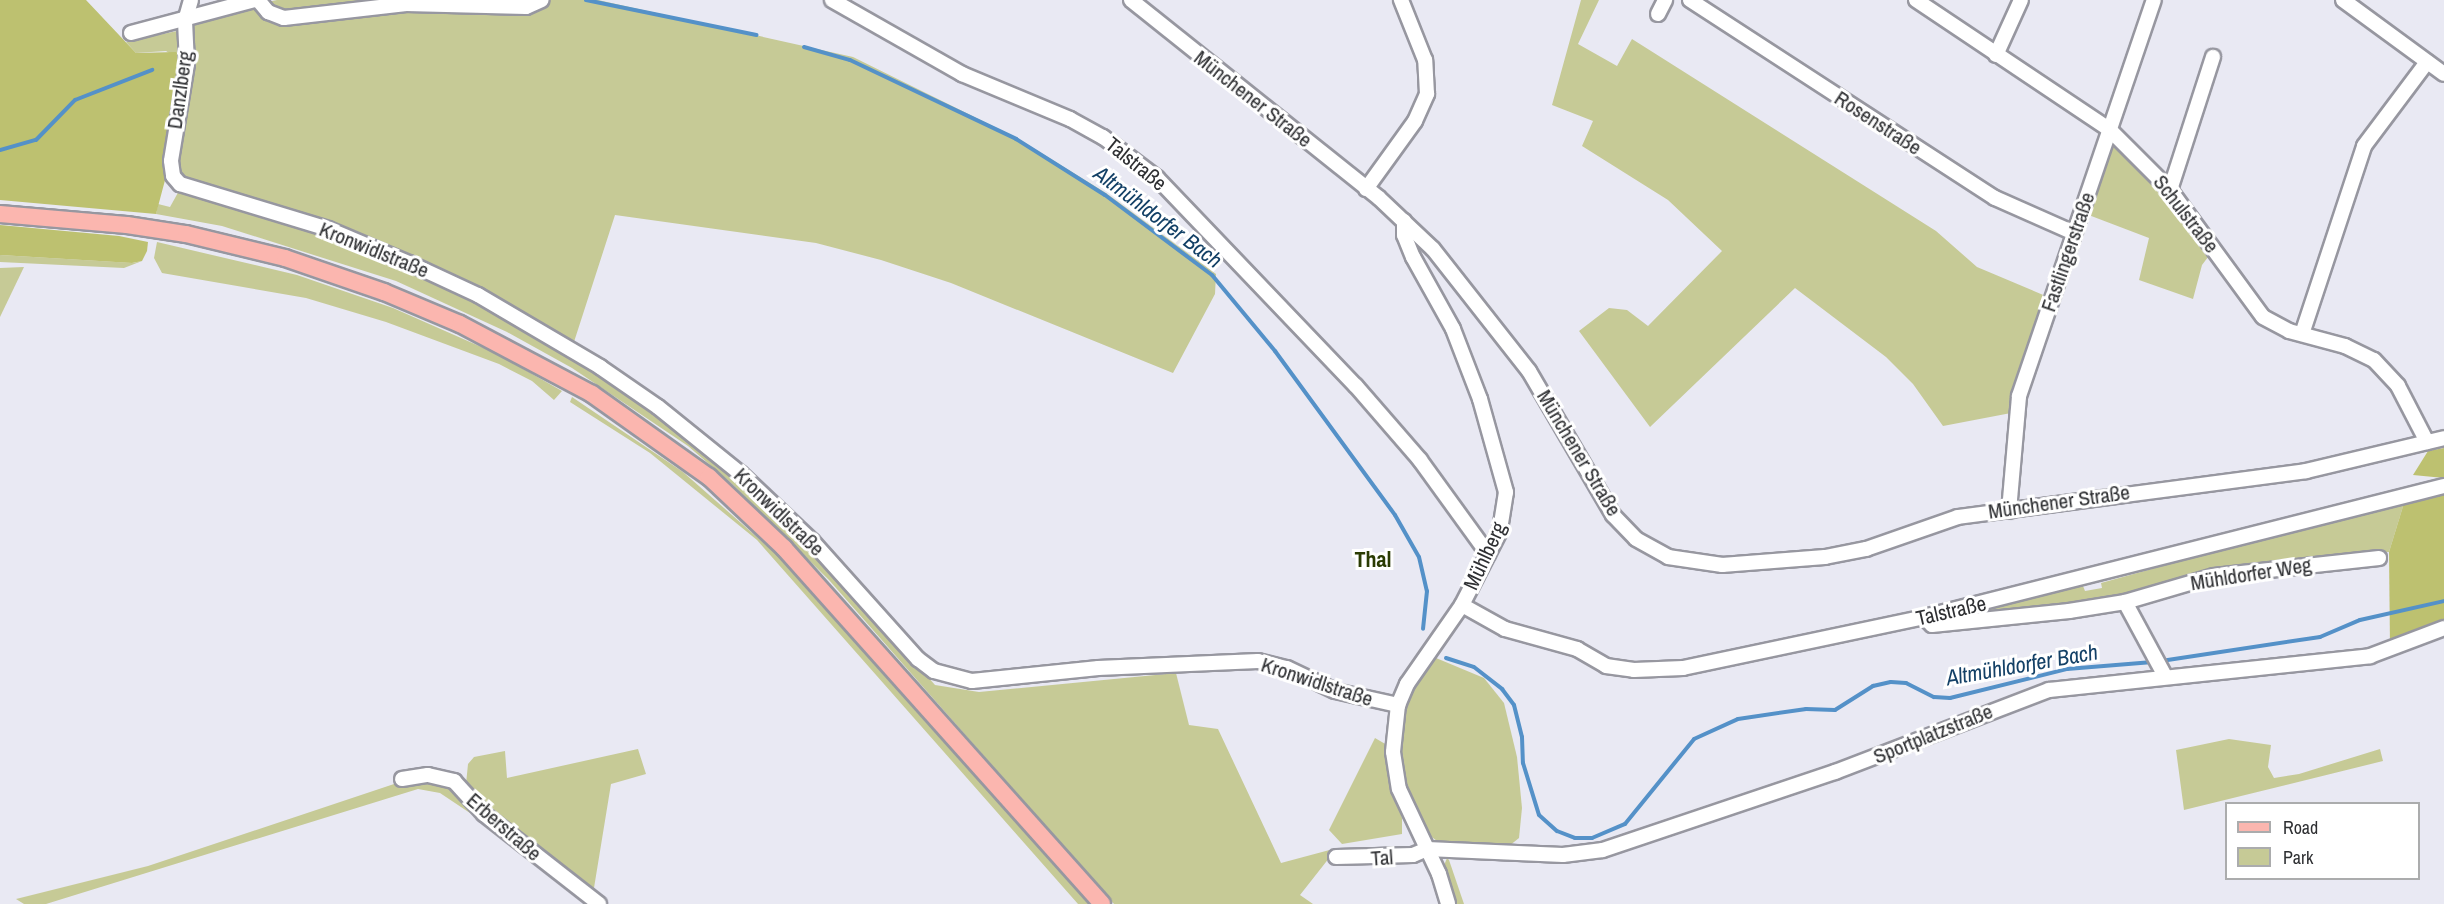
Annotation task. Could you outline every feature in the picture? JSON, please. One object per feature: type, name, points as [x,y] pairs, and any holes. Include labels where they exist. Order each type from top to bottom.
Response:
[{"type":"main road","points":[[0,214],[139,226],[285,258],[450,320],[592,394],[710,477],[784,548],[1102,904]]},
{"type":"street","name":"Danzlberg","points":[[176,180],[171,161],[187,64],[185,21],[191,0]]},
{"type":"street","points":[[131,33],[185,21],[256,0],[268,12],[284,18],[406,4],[526,7],[542,0]]},
{"type":"street","name":"Talstraße","points":[[832,0],[962,74],[1078,123],[1157,178],[1356,386],[1420,460],[1488,554]]},
{"type":"street","name":"Münchener Straße","points":[[1131,0],[1366,189],[1433,249],[1502,333],[1551,404],[1613,514],[1636,539],[1654,552],[1683,561],[1722,565],[1825,556],[1866,549],[1940,521],[2135,491],[2306,471],[2444,438]]},
{"type":"street","points":[[1366,189],[1415,121],[1427,93],[1425,60],[1401,0]]},
{"type":"street","points":[[1658,14],[1665,0]]},
{"type":"street","name":"Rosenstraße","points":[[1690,0],[1995,198],[2073,233]]},
{"type":"street","name":"Schulstraße","points":[[1916,0],[2110,130],[2170,190],[2263,317],[2302,334],[2344,346],[2374,360],[2398,386],[2427,442]]},
{"type":"street","points":[[1996,55],[2021,0]]},
{"type":"street","name":"Fastlingerstraße","points":[[2009,511],[2019,396],[2154,0]]},
{"type":"street","points":[[2343,0],[2444,74]]},
{"type":"street","points":[[2170,190],[2213,57]]},
{"type":"street","points":[[2302,334],[2364,146],[2427,62]]},
{"type":"street","name":"Kronwidlstraße","points":[[176,180],[185,186],[349,237],[409,263],[478,295],[600,367],[658,407],[741,474],[812,541],[918,659],[934,671],[972,681],[1098,668],[1258,660],[1287,668],[1335,691],[1398,705]]},
{"type":"street","name":"Mühlberg","points":[[1404,221],[1404,235],[1413,257],[1454,329],[1501,463],[1506,508],[1500,531],[1462,605],[1407,684],[1398,705],[1393,752],[1399,789],[1427,849],[1448,904]]},
{"type":"street","name":"Talstraße","points":[[1462,605],[1505,629],[1577,648],[1606,666],[1634,670],[1683,668],[1923,617],[2444,486]]},
{"type":"street","name":"Mühldorfer Weg","points":[[1923,617],[1932,625],[2125,602],[2214,576],[2379,558]]},
{"type":"street","points":[[2125,602],[2152,648],[2164,674]]},
{"type":"street","name":"Sportplatzstraße","points":[[1427,849],[1563,855],[1603,850],[1835,772],[2049,690],[2164,674],[2370,656],[2444,628]]},
{"type":"street","name":"Erberstraße","points":[[402,779],[428,775],[454,781],[484,814],[600,904]]},
{"type":"street","name":"Tal","points":[[1336,857],[1413,855],[1427,849]]},
{"type":"green space","points":[[0,0],[86,0],[136,53],[176,52],[183,62],[168,169],[156,214],[0,200]]},
{"type":"green space","points":[[277,0],[413,0],[281,15],[267,2]]},
{"type":"green space","points":[[547,0],[598,0],[853,57],[1017,138],[1106,193],[1216,274],[1215,294],[1173,373],[951,283],[881,260],[816,243],[615,215],[573,345],[472,288],[185,182],[179,176],[174,154],[190,28],[200,22],[258,6],[264,15]]},
{"type":"green space","points":[[1581,0],[1599,0],[1578,44],[1617,66],[1632,39],[1936,231],[1977,267],[2048,297],[2011,413],[1943,426],[1913,384],[1886,357],[1795,288],[1650,427],[1579,331],[1609,308],[1627,310],[1648,326],[1722,251],[1668,200],[1582,146],[1593,121],[1552,105]]},
{"type":"green space","points":[[177,31],[183,62],[166,51],[136,53],[126,42]]},
{"type":"green space","points":[[2117,145],[2165,192],[2211,253],[2202,265],[2193,299],[2139,280],[2149,238],[2086,214],[2108,149]]},
{"type":"green space","points":[[180,189],[312,227],[472,295],[537,333],[694,438],[837,573],[935,685],[979,692],[1176,673],[1189,725],[1218,729],[1281,863],[1337,848],[1300,895],[1313,904],[1114,904],[829,580],[731,483],[688,446],[572,368],[507,332],[396,281],[222,226],[156,214],[158,204],[170,207]]},
{"type":"green space","points":[[0,225],[119,236],[148,242],[147,251],[142,261],[132,263],[0,255]]},
{"type":"green space","points":[[157,242],[297,275],[393,308],[495,353],[562,391],[554,400],[532,381],[499,364],[386,322],[306,298],[162,273],[154,258]]},
{"type":"green space","points":[[0,255],[133,263],[142,261],[124,268],[0,262]]},
{"type":"green space","points":[[24,267],[0,317],[0,268]]},
{"type":"green space","points":[[572,397],[683,472],[790,566],[1089,904],[1078,904],[757,540],[650,453],[570,402]]},
{"type":"green space","points":[[2444,448],[2444,478],[2413,475],[2428,451]]},
{"type":"green space","points":[[2444,492],[2444,624],[2390,646],[2389,552],[2404,503]]},
{"type":"green space","points":[[2404,503],[2389,552],[2271,561],[2228,567],[2087,603],[1942,618],[2083,586],[2085,591],[2102,588],[2101,583]]},
{"type":"green space","points":[[1436,658],[1484,678],[1504,703],[1517,757],[1522,808],[1519,838],[1509,846],[1437,841],[1425,832],[1413,812],[1399,753],[1403,704],[1425,667]]},
{"type":"green space","points":[[1375,738],[1387,745],[1387,761],[1402,818],[1402,834],[1342,844],[1329,830]]},
{"type":"green space","points":[[2229,739],[2271,745],[2268,767],[2274,778],[2299,774],[2380,749],[2383,761],[2184,810],[2176,750]]},
{"type":"green space","points":[[638,749],[646,774],[611,784],[593,894],[478,802],[466,784],[468,764],[474,757],[505,751],[507,778]]},
{"type":"green space","points":[[412,778],[442,782],[452,788],[518,845],[440,793],[418,789],[46,904],[24,904],[16,899],[148,866]]},
{"type":"green space","points":[[1447,858],[1464,904],[1454,904],[1443,868]]},
{"type":"waterway","name":"Altmühldorfer Bach","points":[[586,0],[756,35]]},
{"type":"waterway","name":"Altmühldorfer Bach","points":[[804,47],[850,60],[1016,139],[1105,195],[1212,275],[1275,351],[1395,515],[1419,557],[1427,591],[1423,629]]},
{"type":"waterway","name":"Altmühldorfer Bach","points":[[0,150],[36,140],[75,100],[152,70]]},
{"type":"waterway","name":"Altmühldorfer Bach","points":[[2161,661],[2320,637],[2360,620],[2444,601]]},
{"type":"waterway","name":"Altmühldorfer Bach","points":[[1446,658],[1474,667],[1502,689],[1514,705],[1522,737],[1523,763],[1539,815],[1557,831],[1575,838],[1592,838],[1625,824],[1694,739],[1738,719],[1806,709],[1835,710],[1873,686],[1891,682],[1906,683],[1934,697],[1950,698],[2067,669],[2153,662]]},
{"type":"district","name":"Thal","points":[[1373,560]]}]
